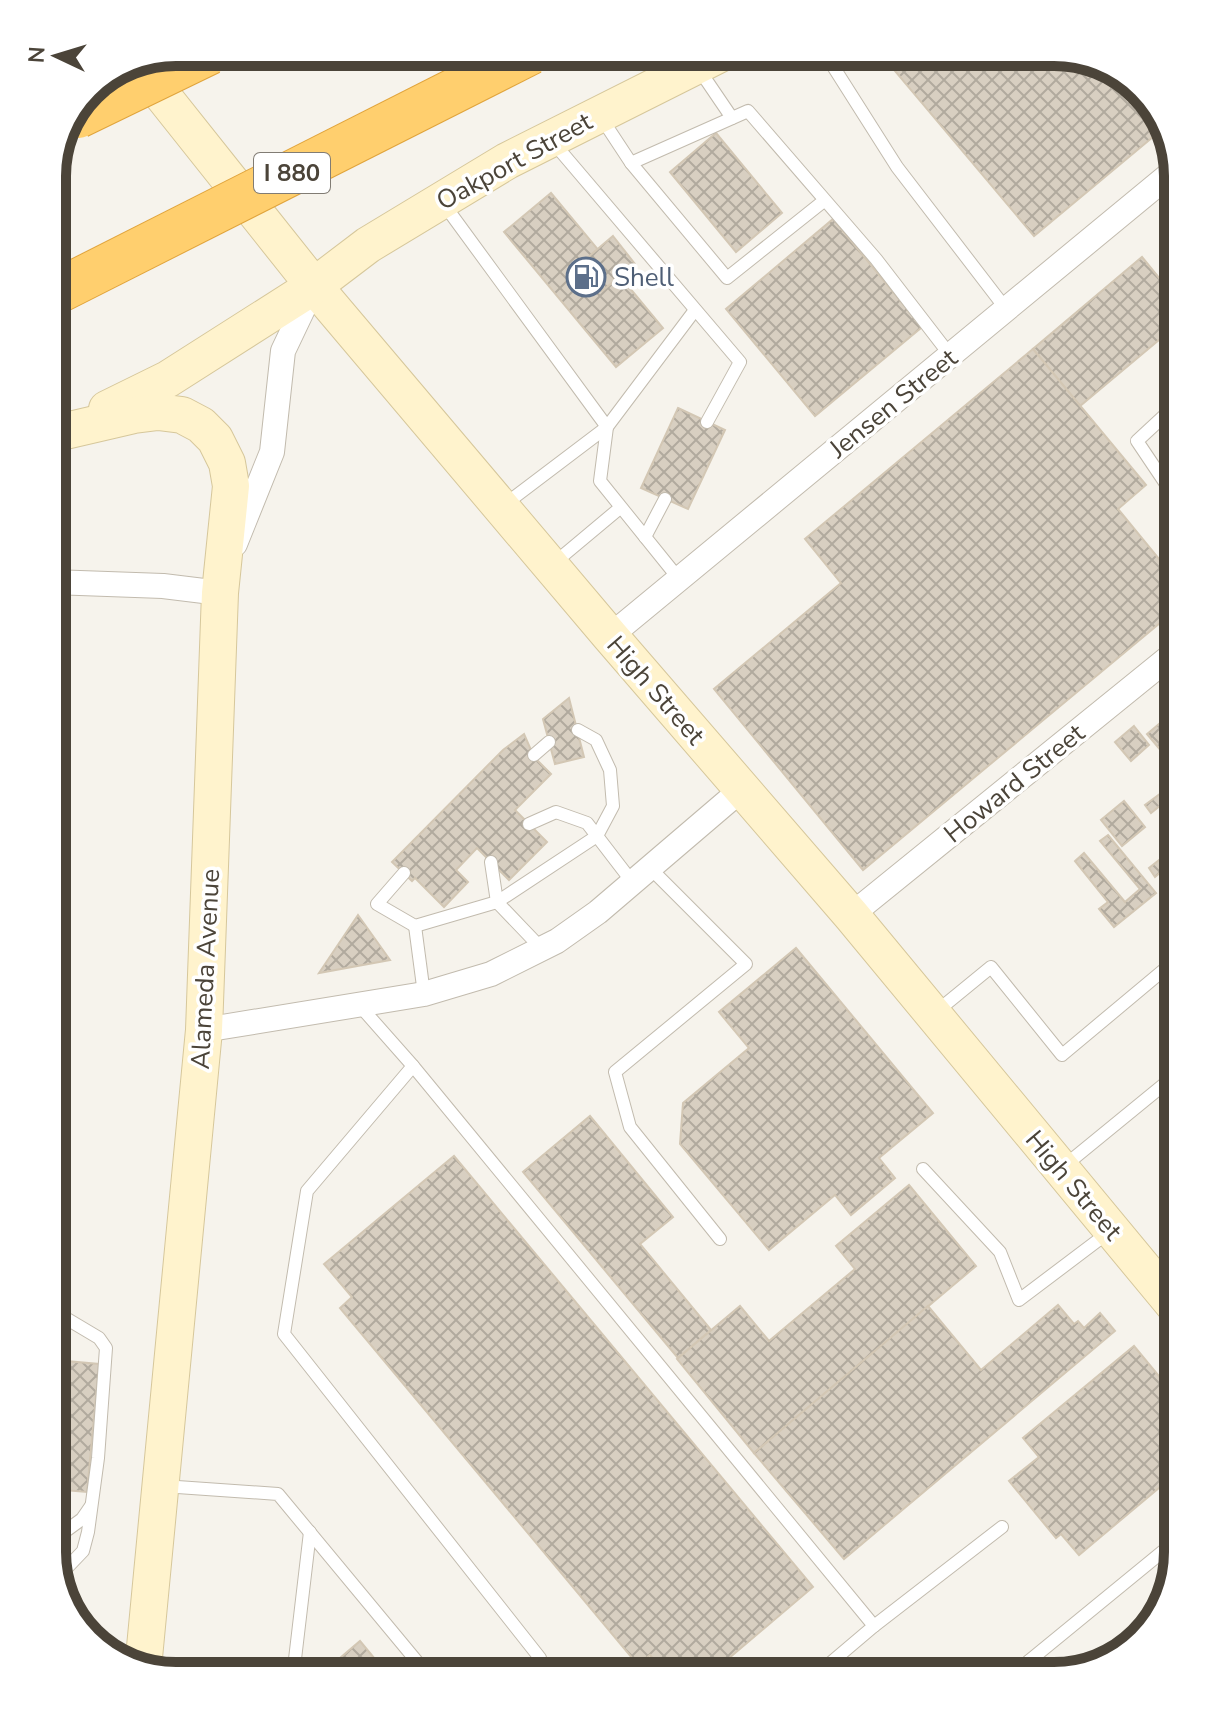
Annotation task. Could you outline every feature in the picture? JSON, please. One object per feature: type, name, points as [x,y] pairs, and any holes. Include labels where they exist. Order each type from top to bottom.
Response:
[{"type":"highway","points":[[87,111],[181,66]]},
{"type":"highway","name":"I 880","points":[[66,287],[503,66]]},
{"type":"main road","name":"Oakport Street","points":[[66,430],[168,379],[314,286],[368,245],[507,161],[696,66]]},
{"type":"main road","name":"High Street","points":[[143,71],[314,286],[851,915],[1164,1293]]},
{"type":"main road","points":[[66,432],[158,412],[182,415],[201,425],[215,439],[227,463],[231,486],[220,593]]},
{"type":"main road","name":"Alameda Avenue","points":[[134,1653],[160,1486],[204,1030],[220,593]]},
{"type":"street","name":"Jensen Street","points":[[610,636],[1164,179]]},
{"type":"street","name":"Alameda Avenue","points":[[220,593],[232,552],[272,452],[283,351],[314,286]]},
{"type":"street","points":[[66,583],[163,586],[220,593]]},
{"type":"street","name":"Howard Street","points":[[851,915],[1164,661]]},
{"type":"street","points":[[204,1030],[424,994],[491,974],[542,949],[598,912],[742,789]]},
{"type":"lane","points":[[713,66],[732,118]]},
{"type":"lane","points":[[833,66],[897,167],[1006,309]]},
{"type":"lane","points":[[631,163],[748,111],[876,259],[950,355]]},
{"type":"lane","points":[[599,115],[631,163],[727,278],[825,200]]},
{"type":"lane","points":[[550,139],[740,362],[707,422]]},
{"type":"lane","points":[[441,201],[607,427],[600,481],[679,579]]},
{"type":"lane","points":[[501,507],[607,427],[695,310]]},
{"type":"lane","points":[[1164,416],[1137,441],[1164,481]]},
{"type":"lane","points":[[645,537],[665,499]]},
{"type":"lane","points":[[550,566],[620,508]]},
{"type":"lane","points":[[404,873],[377,904],[415,926],[497,902],[597,836],[613,806],[610,770],[596,740],[578,730]]},
{"type":"lane","points":[[534,755],[549,742]]},
{"type":"lane","points":[[529,824],[556,812],[587,823],[597,836],[746,964],[615,1072],[630,1127],[720,1239]]},
{"type":"lane","points":[[491,862],[497,902],[542,949]]},
{"type":"lane","points":[[415,926],[424,994]]},
{"type":"lane","points":[[933,1015],[991,967],[1062,1055],[1164,970]]},
{"type":"lane","points":[[360,1006],[413,1066],[874,1626]]},
{"type":"lane","points":[[413,1066],[307,1191],[284,1334],[540,1658]]},
{"type":"lane","points":[[1061,1169],[1164,1084]]},
{"type":"lane","points":[[923,1169],[1000,1252],[1019,1300],[1112,1230]]},
{"type":"lane","points":[[66,1318],[99,1338],[106,1348],[92,1505],[83,1551],[67,1568]]},
{"type":"lane","points":[[160,1486],[278,1494],[417,1662]]},
{"type":"lane","points":[[66,1531],[82,1519],[92,1505]]},
{"type":"lane","points":[[832,1662],[1002,1527]]},
{"type":"lane","points":[[295,1662],[310,1532]]},
{"type":"lane","points":[[1029,1661],[1164,1550]]},
{"type":"building","points":[[891,66],[1061,66],[1089,72],[1109,81],[1132,98],[1156,134],[1034,236]]},
{"type":"building","points":[[716,133],[782,213],[736,252],[670,172]]},
{"type":"building","points":[[551,193],[663,328],[616,367],[504,232]]},
{"type":"building","points":[[833,219],[922,327],[815,416],[726,309]]},
{"type":"building","points":[[613,236],[635,264],[602,291],[580,264]]},
{"type":"building","points":[[1142,257],[1164,284],[1164,336],[1080,406],[1033,349]]},
{"type":"building","points":[[1033,349],[1146,485],[1118,509],[1164,565],[1164,620],[863,870],[714,689],[841,583],[805,539]]},
{"type":"building","points":[[678,408],[725,430],[688,509],[641,488]]},
{"type":"building","points":[[569,698],[584,757],[555,764],[543,719]]},
{"type":"building","points":[[1164,720],[1164,754],[1147,734]]},
{"type":"building","points":[[1134,726],[1149,745],[1131,761],[1115,742]]},
{"type":"building","points":[[524,734],[534,757],[551,774],[515,810],[547,842],[509,880],[477,848],[456,870],[468,882],[444,907],[415,878],[412,881],[392,862],[503,750]]},
{"type":"building","points":[[1161,793],[1164,796],[1164,802],[1151,813],[1145,805]]},
{"type":"building","points":[[1124,801],[1145,827],[1122,846],[1101,820]]},
{"type":"building","points":[[1108,835],[1156,893],[1114,927],[1099,909],[1108,902],[1075,861],[1084,853],[1125,902],[1140,889],[1100,841]]},
{"type":"building","points":[[1164,858],[1164,869],[1155,877],[1149,868]]},
{"type":"building","points":[[358,915],[390,960],[319,973]]},
{"type":"building","points":[[796,948],[933,1113],[879,1158],[895,1178],[851,1215],[835,1195],[769,1250],[680,1144],[683,1103],[749,1048],[719,1012]]},
{"type":"building","points":[[590,1116],[673,1217],[640,1244],[711,1330],[678,1358],[523,1172]]},
{"type":"building","points":[[454,1156],[813,1587],[725,1662],[656,1662],[650,1655],[642,1662],[635,1662],[340,1308],[352,1297],[324,1264]]},
{"type":"building","points":[[909,1185],[976,1266],[754,1453],[677,1359],[740,1306],[769,1341],[855,1269],[836,1246]]},
{"type":"building","points":[[1058,1305],[1074,1324],[1078,1321],[1084,1328],[1100,1313],[1115,1331],[844,1559],[754,1453],[928,1306],[981,1370]]},
{"type":"building","points":[[1134,1346],[1164,1382],[1164,1484],[1079,1555],[1061,1534],[1056,1538],[1009,1481],[1039,1457],[1023,1438]]},
{"type":"building","points":[[66,1361],[99,1364],[87,1492],[66,1490]]},
{"type":"building","points":[[360,1641],[377,1662],[335,1662]]},
{"type":"place","name":"Shell","points":[[586,277]]}]
